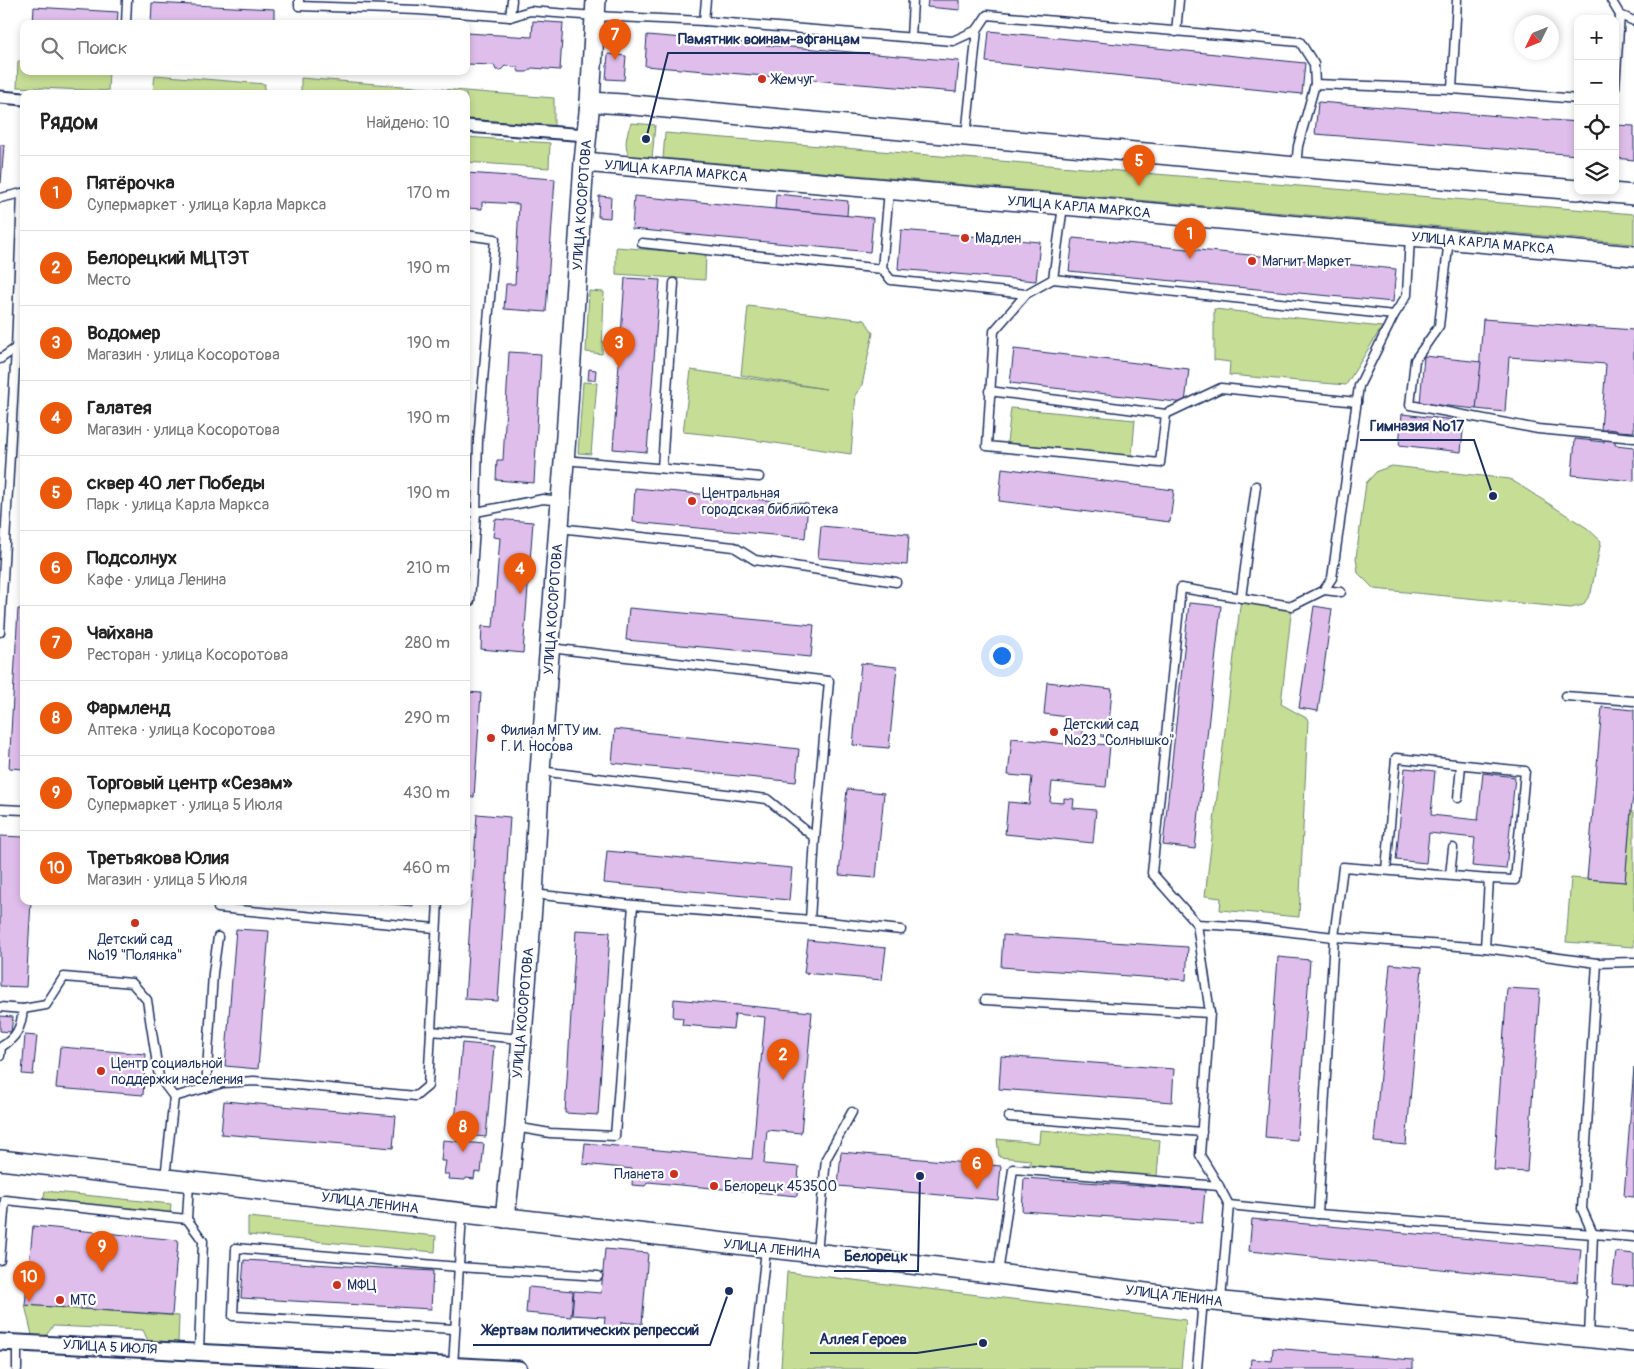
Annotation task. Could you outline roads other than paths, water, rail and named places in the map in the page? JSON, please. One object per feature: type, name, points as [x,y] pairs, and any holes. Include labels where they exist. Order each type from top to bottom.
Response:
[{"type":"street","name":"УЛИЦА КОСОРОТОВА","points":[[506,1218],[533,894],[540,771],[564,460],[584,162],[590,102],[595,8]]},
{"type":"street","points":[[0,97],[20,98]]},
{"type":"street","points":[[590,102],[632,104],[1296,167],[1574,190]]},
{"type":"street","points":[[470,126],[587,135]]},
{"type":"street","name":"УЛИЦА КАРЛА МАРКСА","points":[[584,162],[1634,256]]},
{"type":"street","points":[[1619,194],[1634,195]]},
{"type":"street","name":"УЛИЦА ЛЕНИНА","points":[[0,1160],[998,1274],[1212,1301],[1634,1342]]},
{"type":"street","name":"УЛИЦА 5 ИЮЛЯ","points":[[0,1342],[519,1369]]},
{"type":"lane","points":[[126,20],[127,0]]},
{"type":"lane","points":[[299,0],[299,6],[418,10],[510,16],[530,11],[595,8],[704,21],[953,41],[977,30]]},
{"type":"lane","points":[[510,16],[512,0]]},
{"type":"lane","points":[[704,21],[706,0]]},
{"type":"lane","points":[[911,38],[913,0]]},
{"type":"lane","points":[[1176,32],[1179,0]]},
{"type":"lane","points":[[1452,90],[1457,0]]},
{"type":"lane","points":[[1612,0],[1620,15],[1617,60]]},
{"type":"lane","points":[[966,136],[977,30],[986,15],[1300,42],[1314,64],[1315,84],[1298,146],[1296,167]]},
{"type":"lane","points":[[1620,15],[1634,21]]},
{"type":"lane","points":[[1315,84],[1452,90],[1574,99]]},
{"type":"lane","points":[[888,190],[882,269],[891,280],[1026,294]]},
{"type":"lane","points":[[0,198],[20,194]]},
{"type":"lane","points":[[1053,279],[1063,206]]},
{"type":"lane","points":[[470,236],[495,239],[478,440],[476,512],[470,600]]},
{"type":"lane","points":[[1196,1369],[1212,1301],[1228,1206],[1219,1186],[1200,1155],[1210,1012],[1197,924],[1152,873],[1181,588],[1292,606],[1324,590],[1332,578],[1359,386],[1394,315],[1407,295],[1410,236]]},
{"type":"lane","points":[[1448,240],[1439,326],[1414,360],[1410,405],[1538,429],[1634,438]]},
{"type":"lane","points":[[642,243],[882,269]]},
{"type":"lane","points":[[0,632],[20,259]]},
{"type":"lane","points":[[1166,414],[1160,463],[987,446],[994,331],[1026,294],[1053,279],[1394,315]]},
{"type":"lane","points":[[662,468],[674,283]]},
{"type":"lane","points":[[0,359],[16,348]]},
{"type":"lane","points":[[989,391],[1166,414],[1221,388],[1357,402]]},
{"type":"lane","points":[[564,460],[760,477]]},
{"type":"lane","points":[[1241,598],[1256,486]]},
{"type":"lane","points":[[470,512],[543,499],[561,501]]},
{"type":"lane","points":[[559,528],[734,547],[755,560],[896,582]]},
{"type":"lane","points":[[1324,590],[1341,592]]},
{"type":"lane","points":[[550,648],[829,681],[815,838],[810,920]]},
{"type":"lane","points":[[1565,696],[1634,701]]},
{"type":"lane","points":[[1318,1214],[1334,937],[1343,867],[1515,880],[1525,771],[1396,758],[1386,870]]},
{"type":"lane","points":[[1458,798],[1461,765]]},
{"type":"lane","points":[[540,771],[767,799],[815,838]]},
{"type":"lane","points":[[0,809],[20,810]]},
{"type":"lane","points":[[1450,875],[1453,848]]},
{"type":"lane","points":[[1485,948],[1490,879]]},
{"type":"lane","points":[[533,894],[900,930]]},
{"type":"lane","points":[[174,1097],[223,1083],[254,1081],[416,1096],[428,1086],[438,905]]},
{"type":"lane","points":[[514,1127],[550,1133],[615,1136],[633,905]]},
{"type":"lane","points":[[218,908],[435,928]]},
{"type":"lane","points":[[1197,924],[1249,927],[1334,937],[1485,948],[1598,963],[1634,962]]},
{"type":"lane","points":[[206,1088],[213,973],[218,937]]},
{"type":"lane","points":[[1589,1338],[1593,1234],[1582,1209],[1598,963]]},
{"type":"lane","points":[[0,1008],[23,1009],[46,1005],[64,977],[132,983],[147,1000],[160,1077],[174,1097],[164,1178]]},
{"type":"lane","points":[[985,1000],[1210,1012]]},
{"type":"lane","points":[[0,1056],[0,1047],[12,1040],[21,1025],[23,1009]]},
{"type":"lane","points":[[431,1031],[521,1039]]},
{"type":"lane","points":[[817,1254],[826,1159],[852,1112]]},
{"type":"lane","points":[[1009,1117],[1202,1132]]},
{"type":"lane","points":[[998,1274],[1013,1169],[1219,1186]]},
{"type":"lane","points":[[190,1181],[187,1220],[202,1241],[199,1351]]},
{"type":"lane","points":[[0,1260],[3,1199],[187,1220]]},
{"type":"lane","points":[[1228,1206],[1634,1237]]},
{"type":"lane","points":[[453,1367],[462,1214]]},
{"type":"lane","points":[[454,1328],[233,1316],[236,1248],[459,1267],[598,1276]]},
{"type":"lane","points":[[753,1369],[766,1249]]},
{"type":"lane","points":[[16,1342],[17,1369]]},
{"type":"place","name":"Чайхана","points":[[615,60]]},
{"type":"place","name":"Жемчуг","points":[[762,79]]},
{"type":"place","name":"Памятник воинам-афганцам","points":[[646,139]]},
{"type":"place","name":"сквер 40 лет Победы","points":[[1139,186]]},
{"type":"place","name":"Мадлен","points":[[965,238]]},
{"type":"place","name":"Пятёрочка","points":[[1190,259]]},
{"type":"place","name":"Магнит Маркет","points":[[1252,261]]},
{"type":"place","name":"Водомер","points":[[619,368]]},
{"type":"place","name":"Гимназия №17","points":[[1493,496]]},
{"type":"place","name":"Центральная городская библиотека","points":[[692,501]]},
{"type":"place","name":"Галатея","points":[[520,594]]},
{"type":"place","name":"Детский сад №23 \"Солнышко\"","points":[[1054,732]]},
{"type":"place","name":"Филиал МГТУ им. Г. И. Носова","points":[[491,738]]},
{"type":"place","name":"Детский сад №19 \"Полянка\"","points":[[135,923]]},
{"type":"place","name":"Центр социальной поддержки населения","points":[[101,1071]]},
{"type":"place","name":"Белорецкий МЦТЭТ","points":[[783,1080]]},
{"type":"place","name":"Фармленд","points":[[463,1152]]},
{"type":"place","name":"Планета","points":[[674,1174]]},
{"type":"place","name":"Белорецк","points":[[920,1176]]},
{"type":"place","name":"Белорецк 453500","points":[[714,1186]]},
{"type":"place","name":"Подсолнух","points":[[977,1189]]},
{"type":"place","name":"Торговый центр «Сезам»","points":[[102,1272]]},
{"type":"place","name":"МФЦ","points":[[337,1285]]},
{"type":"place","name":"Жертвам политических репрессий","points":[[729,1291]]},
{"type":"place","name":"МТС","points":[[60,1300]]},
{"type":"place","name":"Третьякова Юлия","points":[[29,1302]]},
{"type":"place","name":"Аллея Героев","points":[[983,1343]]}]
